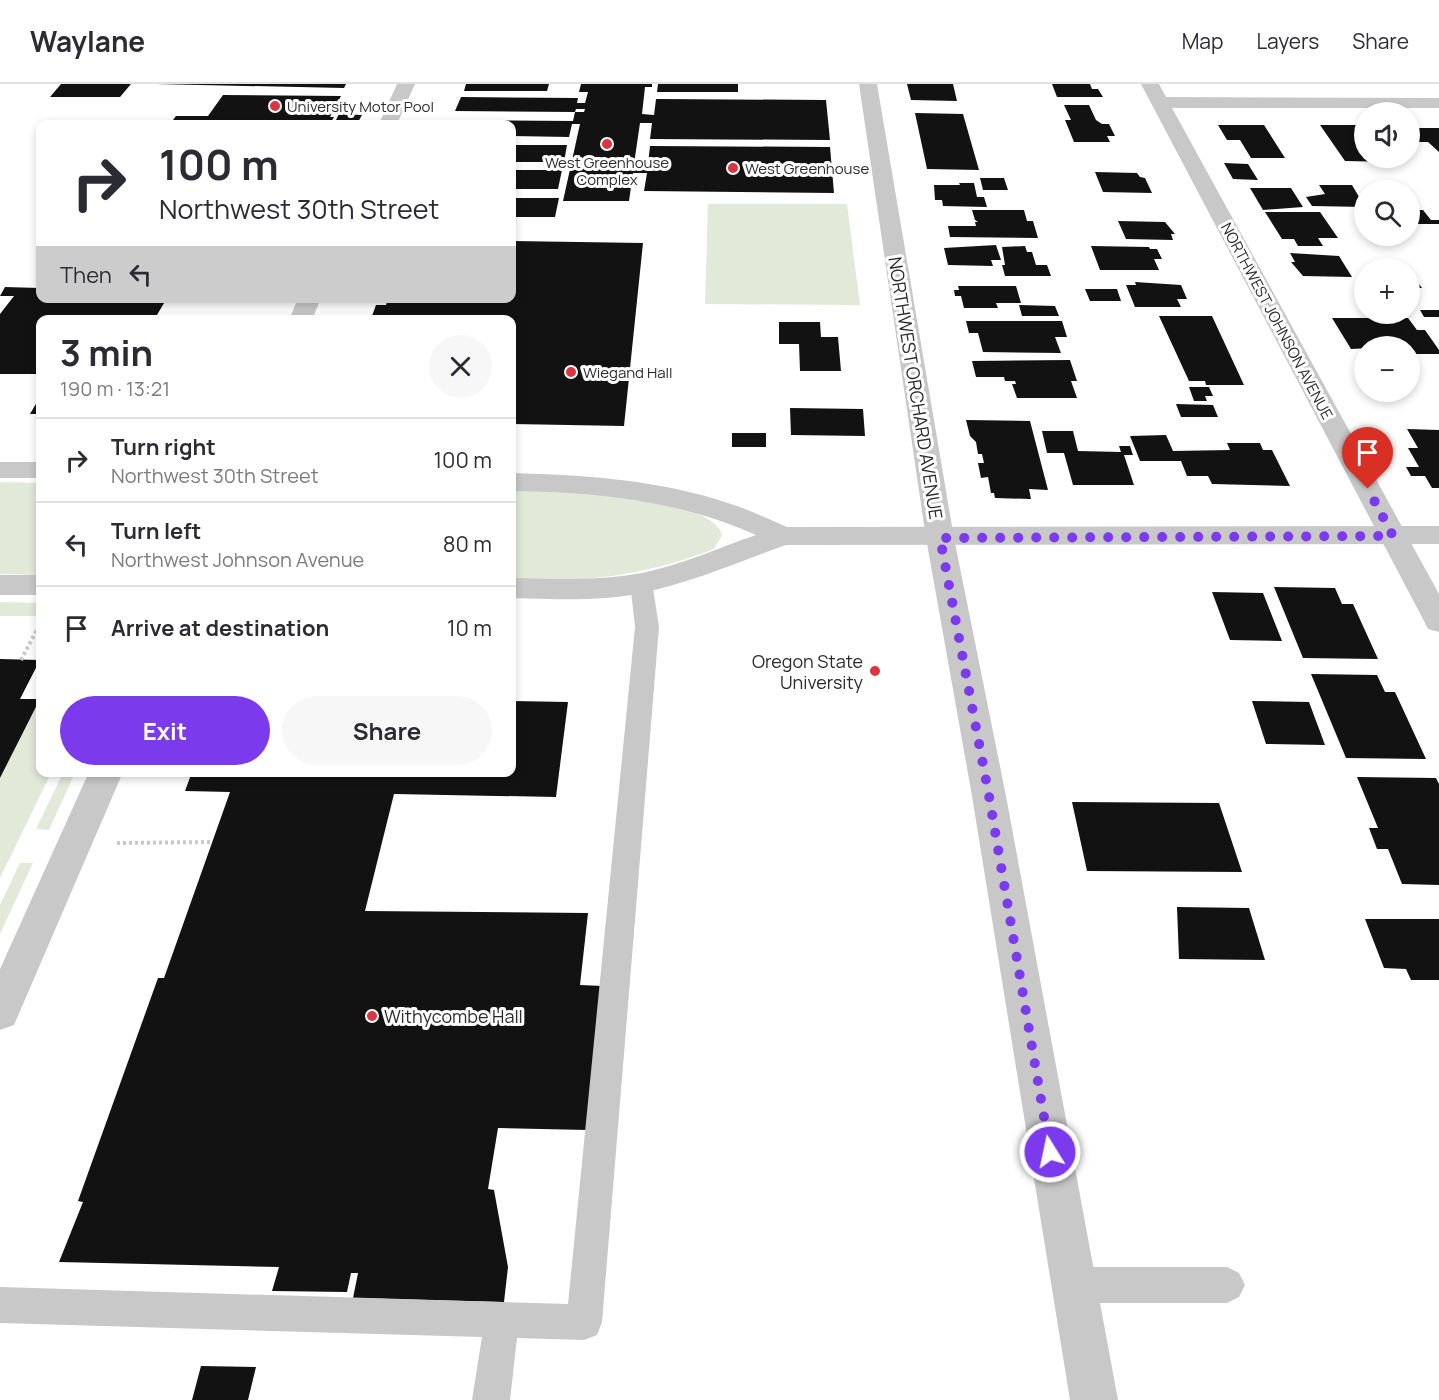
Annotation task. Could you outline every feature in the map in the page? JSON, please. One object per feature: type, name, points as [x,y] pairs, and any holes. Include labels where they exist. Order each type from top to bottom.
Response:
[{"type":"street","points":[[390,120],[406,84]]},
{"type":"street","name":"NORTHWEST ORCHARD AVENUE","points":[[868,84],[940,538],[989,796],[1094,1400]]},
{"type":"street","points":[[1154,93],[1439,103]]},
{"type":"street","name":"NORTHWEST JOHNSON AVENUE","points":[[1154,93],[1439,621]]},
{"type":"street","points":[[0,470],[36,470]]},
{"type":"street","points":[[516,482],[591,484],[664,494],[714,507],[784,536]]},
{"type":"street","points":[[516,588],[596,589],[641,582],[711,562],[784,536],[940,538],[1439,535]]},
{"type":"street","points":[[0,585],[36,585]]},
{"type":"street","points":[[0,1012],[104,777]]},
{"type":"lane","points":[[0,1305],[584,1322],[647,627],[641,582]]},
{"type":"lane","points":[[1074,1285],[1227,1285]]},
{"type":"lane","points":[[491,1400],[502,1319]]},
{"type":"path","points":[[21,660],[36,632]]},
{"type":"green space","points":[[708,204],[847,204],[860,305],[705,304]]},
{"type":"green space","points":[[0,482],[36,483],[36,575],[0,574]]},
{"type":"green space","points":[[516,488],[592,492],[660,502],[689,510],[711,521],[722,535],[714,549],[664,566],[614,576],[516,581]]},
{"type":"green space","points":[[0,602],[36,603],[36,616],[0,616]]},
{"type":"green space","points":[[36,708],[36,777],[49,777],[0,878],[0,778]]},
{"type":"green space","points":[[61,777],[73,777],[49,830],[36,829]]},
{"type":"green space","points":[[20,863],[33,863],[0,934],[0,905]]},
{"type":"building","points":[[61,84],[131,84],[120,97],[50,97]]},
{"type":"building","points":[[156,84],[346,84],[344,88]]},
{"type":"building","points":[[466,84],[549,84],[547,91],[464,91]]},
{"type":"building","points":[[581,84],[652,84],[652,87],[645,87],[642,114],[654,115],[656,99],[826,100],[830,140],[650,139],[652,123],[640,123],[634,164],[648,164],[650,146],[830,147],[834,193],[644,191],[647,173],[633,173],[629,201],[563,201],[580,124],[572,124],[569,137],[516,136],[516,121],[573,121],[575,112],[455,111],[461,97],[578,98],[577,103],[585,103],[588,92],[579,92]],"holes":[[[576,109],[585,109],[584,112],[575,112]]]},
{"type":"building","points":[[658,84],[738,84],[738,92],[657,92]]},
{"type":"building","points":[[907,84],[953,84],[957,101],[911,100]]},
{"type":"building","points":[[1052,84],[1090,84],[1092,89],[1098,89],[1103,97],[1057,97]]},
{"type":"building","name":"University Motor Pool","points":[[223,95],[341,96],[330,117],[334,117],[332,120],[173,120],[176,116],[208,116]]},
{"type":"building","points":[[1064,105],[1089,105],[1096,120],[1102,124],[1109,124],[1115,136],[1107,136],[1110,142],[1074,142],[1065,120],[1071,120]]},
{"type":"building","points":[[915,113],[963,114],[979,170],[927,169]]},
{"type":"building","points":[[339,114],[362,115],[359,120],[336,120]]},
{"type":"building","points":[[1218,125],[1264,125],[1285,158],[1251,158],[1240,140],[1227,140]]},
{"type":"building","points":[[1320,125],[1354,125],[1354,161],[1345,161]]},
{"type":"building","points":[[1420,128],[1439,128],[1439,152],[1428,142],[1420,142]]},
{"type":"building","points":[[516,145],[567,145],[564,162],[516,162]]},
{"type":"building","points":[[1224,163],[1248,164],[1258,180],[1233,179]]},
{"type":"building","points":[[516,170],[562,170],[558,189],[516,189]]},
{"type":"building","points":[[1095,172],[1137,173],[1140,177],[1145,178],[1152,193],[1103,192]]},
{"type":"building","points":[[980,178],[1004,178],[1008,190],[983,190]]},
{"type":"building","points":[[959,183],[974,183],[977,197],[984,197],[987,207],[943,206],[942,200],[935,200],[934,185],[960,185]]},
{"type":"building","points":[[1319,185],[1352,185],[1354,207],[1312,206],[1306,197],[1325,194]]},
{"type":"building","points":[[1250,188],[1291,188],[1303,207],[1263,210]]},
{"type":"building","points":[[516,198],[559,198],[555,217],[516,217]]},
{"type":"building","points":[[972,210],[1024,210],[1027,221],[1033,221],[1038,238],[950,237],[948,226],[976,226],[975,222],[978,222]]},
{"type":"building","points":[[1420,210],[1423,210],[1431,220],[1439,220],[1439,224],[1420,224]]},
{"type":"building","points":[[1265,212],[1320,212],[1338,238],[1318,238],[1323,246],[1298,246],[1294,239],[1282,239]]},
{"type":"building","points":[[1118,221],[1165,222],[1175,234],[1171,234],[1173,240],[1126,239]]},
{"type":"building","name":"Wiegand Hall","points":[[516,241],[643,243],[624,426],[516,424],[516,315],[372,315],[376,305],[386,305],[387,303],[516,303]]},
{"type":"building","points":[[996,245],[1001,260],[991,260],[993,266],[948,265],[944,248]]},
{"type":"building","points":[[1025,246],[1027,252],[1032,252],[1036,265],[1047,265],[1051,276],[1005,276],[1002,265],[1005,265],[1002,247]]},
{"type":"building","points":[[1091,246],[1149,247],[1157,249],[1162,259],[1154,259],[1159,270],[1100,270]]},
{"type":"building","points":[[1290,253],[1339,256],[1352,277],[1303,276],[1291,262],[1295,262]]},
{"type":"building","points":[[1135,282],[1181,285],[1187,299],[1177,299],[1181,307],[1135,307],[1126,285],[1136,285]]},
{"type":"building","points":[[958,286],[1016,286],[1021,303],[996,303],[998,308],[964,308],[961,296],[955,296],[954,290],[959,290]]},
{"type":"building","points":[[5,287],[36,288],[36,303],[164,303],[157,315],[36,315],[36,374],[0,374],[0,314],[14,296],[0,296]]},
{"type":"building","points":[[1085,289],[1117,289],[1121,301],[1090,301]]},
{"type":"building","points":[[1019,305],[1055,306],[1059,316],[1022,316]]},
{"type":"building","points":[[1420,310],[1439,310],[1439,317],[1424,317]]},
{"type":"building","points":[[1159,316],[1212,316],[1244,385],[1206,385],[1205,381],[1189,381]]},
{"type":"building","points":[[1332,318],[1354,318],[1354,324],[1412,324],[1417,330],[1425,330],[1439,350],[1439,354],[1420,354],[1420,336],[1354,336],[1354,349],[1351,349]]},
{"type":"building","points":[[966,321],[1062,321],[1067,337],[1055,337],[1061,353],[983,352],[978,333],[969,333]]},
{"type":"building","points":[[779,322],[820,322],[821,337],[838,337],[841,371],[800,371],[799,344],[779,344]]},
{"type":"building","points":[[1070,360],[1077,381],[1071,381],[1077,398],[1017,398],[1012,384],[1016,384],[1015,381],[1005,381],[1004,377],[976,377],[972,361]]},
{"type":"building","points":[[1189,387],[1209,387],[1213,396],[1205,396],[1207,401],[1194,401]]},
{"type":"building","points":[[36,404],[36,414],[30,414]]},
{"type":"building","points":[[1176,404],[1213,405],[1218,417],[1181,417]]},
{"type":"building","points":[[790,408],[863,409],[865,436],[791,435]]},
{"type":"building","points":[[966,420],[1030,421],[1048,490],[1029,489],[1031,499],[995,498],[994,493],[991,493],[988,477],[981,478],[978,463],[984,463],[982,454],[978,454],[976,442],[970,436]]},
{"type":"building","points":[[1407,429],[1439,430],[1439,488],[1432,488],[1425,476],[1411,476],[1406,467],[1419,467],[1408,448],[1418,448]]},
{"type":"building","points":[[1042,431],[1073,431],[1078,451],[1121,452],[1119,446],[1130,446],[1133,455],[1124,455],[1134,485],[1073,485],[1064,453],[1047,453]]},
{"type":"building","points":[[732,433],[766,433],[766,447],[732,447]]},
{"type":"building","points":[[1166,435],[1173,451],[1230,450],[1227,443],[1260,443],[1263,450],[1272,450],[1290,486],[1212,484],[1208,476],[1187,476],[1181,461],[1140,461],[1130,436]]},
{"type":"building","points":[[1274,587],[1335,588],[1342,604],[1353,604],[1378,659],[1303,658]]},
{"type":"building","points":[[1212,592],[1263,593],[1282,641],[1230,640]]},
{"type":"building","points":[[0,659],[36,660],[36,668],[20,699],[36,699],[36,707],[0,778]]},
{"type":"building","points":[[1311,674],[1377,675],[1385,692],[1395,692],[1426,759],[1346,758]]},
{"type":"building","name":"Withycombe Hall","points":[[516,701],[568,702],[556,797],[394,794],[365,911],[588,913],[580,985],[603,986],[587,1130],[498,1128],[488,1189],[494,1190],[508,1267],[504,1302],[353,1298],[358,1273],[351,1273],[347,1292],[272,1291],[279,1267],[59,1262],[83,1202],[78,1201],[158,978],[164,978],[230,792],[185,791],[190,777],[516,777]]},
{"type":"building","points":[[1252,701],[1309,702],[1325,745],[1266,744]]},
{"type":"building","points":[[1357,777],[1436,778],[1439,784],[1439,885],[1402,884],[1388,849],[1377,849],[1369,828],[1378,828]]},
{"type":"building","points":[[1072,802],[1219,803],[1242,872],[1087,871]]},
{"type":"building","points":[[1177,907],[1249,908],[1265,960],[1179,959]]},
{"type":"building","points":[[1365,919],[1439,919],[1439,980],[1411,980],[1406,969],[1384,968]]},
{"type":"building","points":[[201,1366],[256,1367],[248,1400],[192,1400]]},
{"type":"place","name":"University Motor Pool","points":[[275,106]]},
{"type":"place","name":"West Greenhouse Complex","points":[[607,144]]},
{"type":"place","name":"West Greenhouse","points":[[733,168]]},
{"type":"place","name":"Wiegand Hall","points":[[571,372]]},
{"type":"place","name":"Oregon State University","points":[[875,671]]},
{"type":"place","name":"Withycombe Hall","points":[[372,1016]]},
{"type":"route","points":[[1050,1152],[989,796],[940,538],[1185,535],[1393,536],[1368,489]]}]
